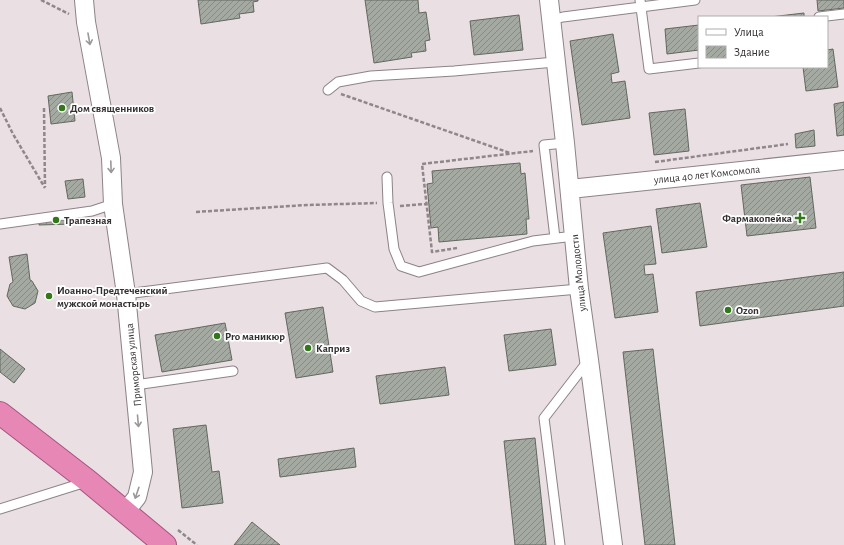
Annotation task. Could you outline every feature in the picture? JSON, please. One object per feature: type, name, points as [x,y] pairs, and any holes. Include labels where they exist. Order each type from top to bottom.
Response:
[{"type":"highway","points":[[0,412],[88,481],[165,545]]},
{"type":"street","name":"Приморская улица","points":[[84,0],[86,22],[111,158],[113,204],[126,294],[143,472],[137,497],[125,512]]},
{"type":"street","name":"улица Молодости","points":[[549,0],[570,189],[579,289],[613,545]]},
{"type":"street","name":"улица 40 лет Комсомола","points":[[570,189],[844,160]]},
{"type":"lane","points":[[551,20],[640,4],[695,0]]},
{"type":"lane","points":[[640,4],[649,69],[698,62]]},
{"type":"lane","points":[[827,16],[844,14]]},
{"type":"lane","points":[[328,90],[338,82],[371,76],[454,71],[555,62]]},
{"type":"lane","points":[[555,238],[544,145],[565,143]]},
{"type":"lane","points":[[387,177],[388,203],[394,249],[401,266],[419,272],[533,241],[574,236]]},
{"type":"lane","points":[[0,224],[92,211],[113,204]]},
{"type":"lane","points":[[126,294],[326,268],[343,280],[361,301],[375,307],[579,289]]},
{"type":"lane","points":[[560,545],[544,418],[589,360]]},
{"type":"lane","points":[[135,385],[233,371]]},
{"type":"lane","points":[[0,509],[88,481]]},
{"type":"path","points":[[40,0],[86,22]]},
{"type":"path","points":[[328,90],[512,154]]},
{"type":"path","points":[[0,108],[13,134],[45,188],[44,108]]},
{"type":"path","points":[[648,163],[788,144]]},
{"type":"path","points":[[462,247],[432,252],[422,164],[544,150]]},
{"type":"path","points":[[196,212],[307,205],[388,203],[401,206],[426,204]]},
{"type":"building","points":[[198,0],[258,1],[253,2],[254,12],[239,14],[240,18],[201,24]]},
{"type":"building","points":[[365,0],[418,0],[419,13],[426,12],[430,40],[425,41],[426,51],[411,53],[412,57],[374,63]]},
{"type":"building","points":[[817,0],[844,0],[844,8],[818,11]]},
{"type":"building","points":[[804,13],[804,16],[778,16]]},
{"type":"building","points":[[519,15],[523,50],[474,55],[470,21]]},
{"type":"building","points":[[698,25],[698,50],[667,54],[665,29]]},
{"type":"building","points":[[613,34],[619,72],[611,74],[612,83],[625,81],[630,118],[582,125],[570,41]]},
{"type":"building","points":[[833,49],[838,87],[806,91],[803,68],[828,68],[828,50]]},
{"type":"building","name":"Дом священников","points":[[72,92],[75,121],[51,124],[48,96]]},
{"type":"building","points":[[844,102],[844,135],[837,136],[834,104]]},
{"type":"building","points":[[685,109],[689,151],[654,155],[649,113]]},
{"type":"building","points":[[814,130],[815,146],[796,148],[795,134]]},
{"type":"building","points":[[520,163],[521,174],[525,173],[529,219],[526,219],[527,234],[439,242],[438,227],[431,228],[427,184],[433,183],[432,171]]},
{"type":"building","points":[[810,177],[816,228],[747,236],[741,185]]},
{"type":"building","points":[[83,179],[85,197],[68,199],[65,181]]},
{"type":"building","points":[[700,203],[707,247],[662,253],[656,209]]},
{"type":"building","name":"Трапезная","points":[[39,215],[71,215],[72,224],[39,225]]},
{"type":"building","points":[[651,226],[656,264],[644,265],[645,275],[653,274],[658,312],[615,318],[603,233]]},
{"type":"building","points":[[27,254],[30,280],[38,291],[35,303],[25,309],[13,306],[7,296],[10,284],[13,282],[9,257]]},
{"type":"building","points":[[844,272],[844,306],[700,326],[696,292]]},
{"type":"building","points":[[323,307],[333,372],[296,378],[285,313]]},
{"type":"building","points":[[225,323],[232,360],[162,372],[155,335]]},
{"type":"building","points":[[551,329],[556,365],[509,371],[504,335]]},
{"type":"building","points":[[0,349],[25,369],[14,383],[0,372]]},
{"type":"building","points":[[653,349],[675,545],[645,545],[623,352]]},
{"type":"building","points":[[445,367],[449,395],[380,404],[376,376]]},
{"type":"building","points":[[206,425],[212,472],[219,471],[223,503],[182,508],[173,429]]},
{"type":"building","points":[[535,438],[546,545],[515,545],[504,441]]},
{"type":"building","points":[[354,448],[356,467],[280,477],[278,459]]},
{"type":"building","points":[[252,522],[280,545],[234,545]]},
{"type":"place","name":"Дом священников","points":[[62,108]]},
{"type":"place","name":"Фармакопейка","points":[[800,218]]},
{"type":"place","name":"Трапезная","points":[[56,220]]},
{"type":"place","name":"Иоанно-Предтеченский мужской монастырь","points":[[49,296]]},
{"type":"place","name":"Ozon","points":[[728,310]]},
{"type":"place","name":"Pro маникюр","points":[[217,336]]},
{"type":"place","name":"Каприз","points":[[308,348]]}]
